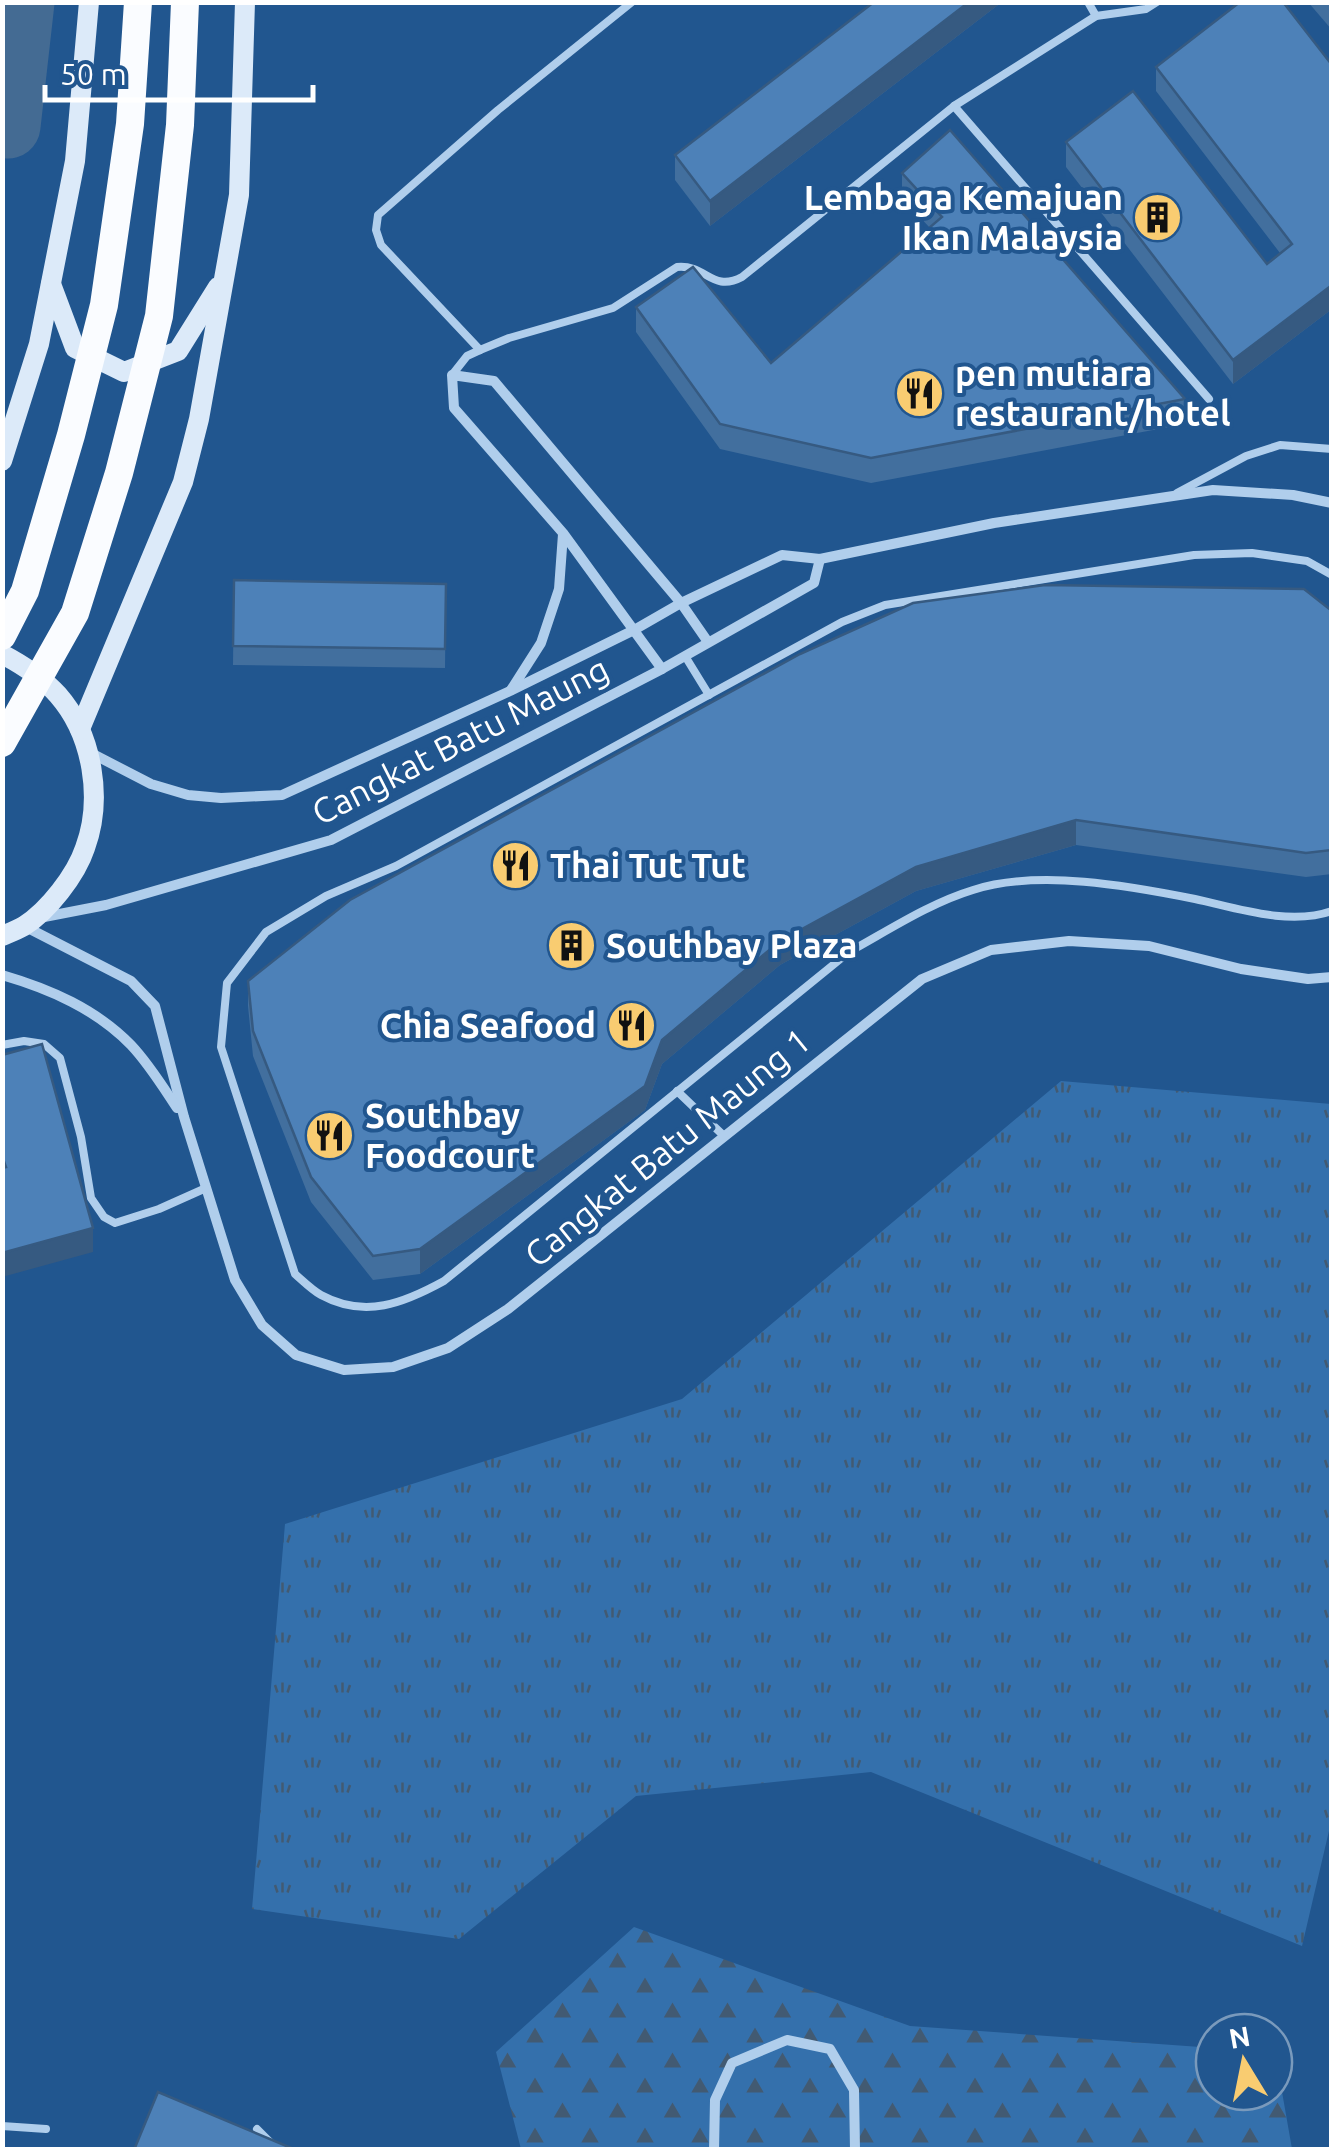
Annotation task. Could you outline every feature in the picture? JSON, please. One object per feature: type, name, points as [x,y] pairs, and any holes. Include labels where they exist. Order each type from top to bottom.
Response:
[{"type":"highway","points":[[2,636],[25,591],[104,305],[130,124],[138,2]]},
{"type":"highway","points":[[2,743],[75,613],[119,473],[159,316],[180,125],[185,2]]},
{"type":"main road","points":[[2,461],[40,344],[75,161],[89,2]]},
{"type":"main road","points":[[80,729],[183,482],[200,420],[239,195],[245,2]]},
{"type":"main road","points":[[51,284],[75,348],[124,372],[178,351],[224,277]]},
{"type":"main road","points":[[2,654],[32,670],[60,696],[80,729],[88,752],[95,801],[85,849],[60,892],[27,923],[2,936]]},
{"type":"street","points":[[662,669],[563,533],[454,408],[452,375],[494,381],[681,603],[708,642]]},
{"type":"street","name":"Cangkat Batu Maung","points":[[88,752],[151,784],[188,795],[282,795],[510,691],[782,555],[820,559],[994,524],[1213,490],[1293,495],[1332,503]]},
{"type":"street","points":[[510,691],[541,644],[559,589],[563,533]]},
{"type":"street","name":"Cangkat Batu Maung","points":[[27,923],[106,906],[330,840],[662,669],[814,583],[820,559]]},
{"type":"street","name":"Cangkat Batu Maung 1","points":[[27,923],[131,981],[155,1006],[184,1117],[235,1280],[262,1325],[296,1355],[344,1370],[393,1367],[448,1348],[508,1310],[922,979],[992,950],[1069,941],[1150,946],[1241,969],[1308,979],[1332,977]]},
{"type":"street","name":"Cangkat Batu Maung 1","points":[[2,974],[41,986],[110,1026],[132,1046],[184,1117]]},
{"type":"street","points":[[714,2150],[714,2100],[732,2063],[787,2040],[830,2049],[854,2090],[855,2150]]},
{"type":"lane","points":[[480,350],[382,245],[376,230],[378,215],[498,110],[632,2]]},
{"type":"lane","points":[[1088,2],[1096,16]]},
{"type":"lane","points":[[452,375],[467,356],[509,338],[612,308],[678,267],[697,268],[713,280],[733,282],[954,106],[1096,16],[1146,8],[1157,2]]},
{"type":"lane","points":[[954,106],[1209,399]]},
{"type":"lane","points":[[1173,495],[1246,456],[1280,446],[1332,449]]},
{"type":"lane","points":[[1332,576],[1308,560],[1252,554],[1194,555],[885,605],[842,622],[396,866],[326,896],[266,932],[227,983],[221,1047],[296,1274],[320,1294],[350,1306],[380,1307],[410,1299],[444,1281],[849,952],[916,914],[975,889],[1032,880],[1127,885],[1272,915],[1318,916],[1332,911]]},
{"type":"lane","points":[[685,656],[709,695]]},
{"type":"lane","points":[[739,679],[742,698]]},
{"type":"lane","points":[[674,714],[684,723]]},
{"type":"lane","points":[[2,1045],[24,1041],[44,1044],[60,1058],[92,1198],[104,1217],[115,1224],[206,1188]]},
{"type":"lane","points":[[677,1092],[724,1136]]},
{"type":"lane","points":[[2,2126],[46,2129]]},
{"type":"lane","points":[[257,2128],[278,2150]]},
{"type":"green space","points":[[1061,1081],[1331,1104],[1332,1818],[1302,1946],[871,1772],[636,1796],[459,1939],[252,1909],[285,1524],[682,1399]]},
{"type":"green space","points":[[634,1927],[910,2026],[1194,2047],[1194,2112],[1286,2112],[1292,2149],[521,2149],[496,2052]]},
{"type":"building","points":[[874,2],[969,2],[710,201],[675,155]]},
{"type":"building","name":"Lembaga Kemajuan Ikan Malaysia","points":[[1240,2],[1283,2],[1332,65],[1332,285],[1233,360],[1066,142],[1133,91],[1267,264],[1292,244],[1156,67]]},
{"type":"building","points":[[950,130],[1185,399],[871,458],[720,424],[636,307],[693,267],[771,363],[942,217],[902,173]]},
{"type":"building","points":[[234,580],[446,584],[445,649],[233,646]]},
{"type":"building","name":"Southbay Plaza","points":[[1045,585],[1304,589],[1332,611],[1332,850],[1306,853],[1076,820],[916,867],[780,941],[662,1040],[645,1086],[420,1249],[373,1256],[311,1177],[253,1031],[248,981],[350,900],[800,654],[913,603]]},
{"type":"building","points":[[42,1044],[93,1228],[2,1253],[2,1168],[6,1167],[2,1156],[2,1055]]},
{"type":"building","points":[[158,2092],[296,2150],[134,2150]]},
{"type":"waterway","points":[[8,126],[22,2]]},
{"type":"place","name":"Lembaga Kemajuan Ikan Malaysia","points":[[1158,217]]},
{"type":"place","name":"pen mutiara restaurant/hotel","points":[[920,393]]},
{"type":"place","name":"Thai Tut Tut","points":[[515,865]]},
{"type":"place","name":"Southbay Plaza","points":[[571,945]]},
{"type":"place","name":"Chia Seafood","points":[[631,1025]]},
{"type":"place","name":"Southbay Foodcourt","points":[[330,1135]]}]
